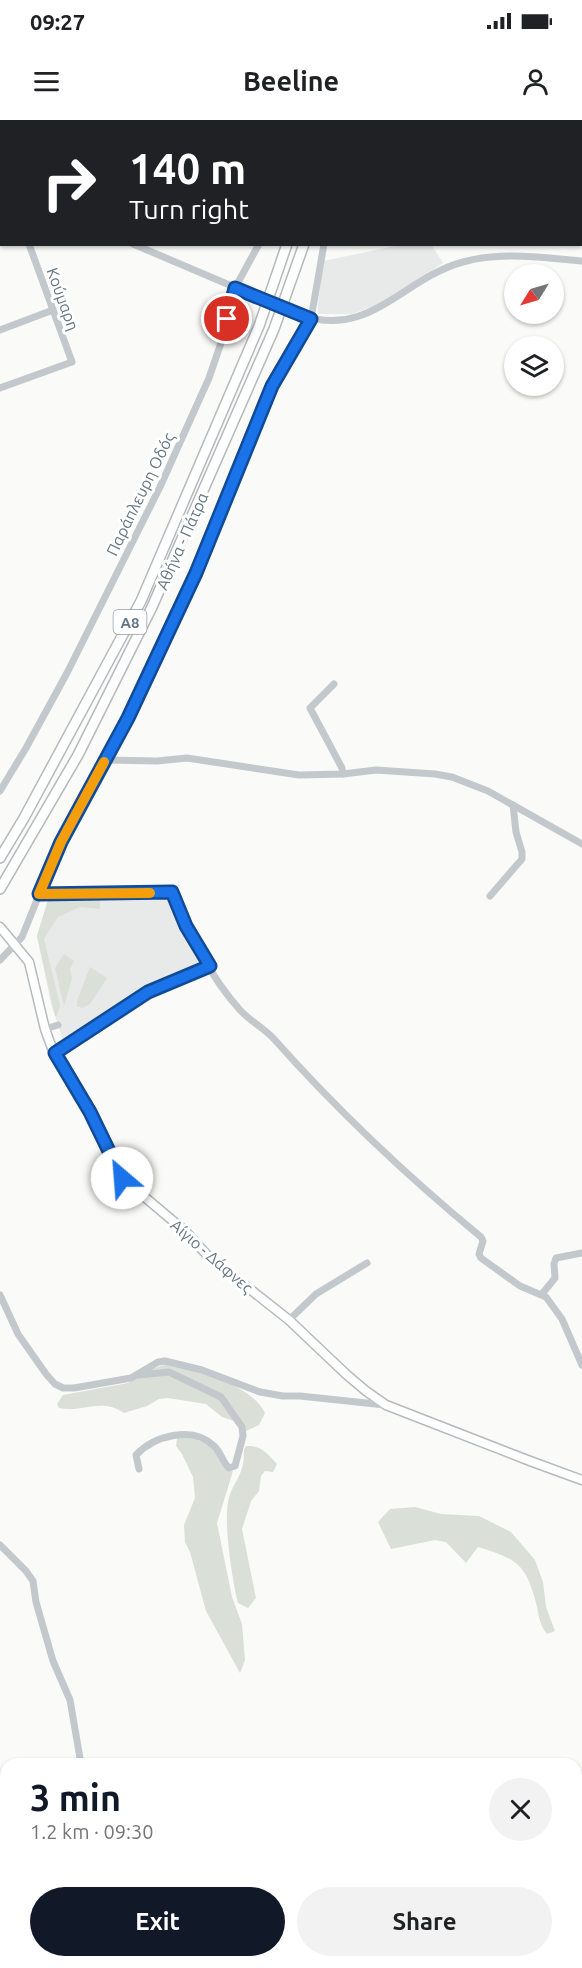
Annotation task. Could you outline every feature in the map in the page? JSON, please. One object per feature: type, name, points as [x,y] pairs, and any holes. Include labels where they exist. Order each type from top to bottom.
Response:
[{"type":"highway","name":"Αθήνα - Πάτρα","points":[[0,858],[24,818],[141,601],[259,326],[286,246]]},
{"type":"highway","name":"Αθήνα - Πάτρα","points":[[0,889],[78,755],[152,608],[274,329],[303,246]]},
{"type":"main road","name":"Αίγιο - Δάφνες","points":[[1,928],[29,962],[45,1029],[55,1053],[90,1112],[116,1170],[127,1184],[185,1232],[208,1256],[289,1320],[366,1392],[386,1405],[582,1480]]},
{"type":"street","name":"Κούμαρη","points":[[0,388],[72,362],[29,246]]},
{"type":"street","points":[[138,246],[311,319],[337,321],[362,316],[442,269],[470,260],[499,257],[582,261]]},
{"type":"street","name":"Παράπλευρη Οδός","points":[[0,791],[67,673],[160,487],[209,378],[223,337],[235,288],[258,246]]},
{"type":"street","points":[[0,960],[16,945],[28,927],[61,842],[106,760],[196,573],[272,386],[311,319],[324,246]]},
{"type":"street","points":[[1,327],[53,310]]},
{"type":"street","points":[[334,684],[310,708],[343,774]]},
{"type":"street","points":[[106,760],[157,761],[187,758],[299,775],[343,774],[376,770],[435,774],[452,777],[488,791],[582,844]]},
{"type":"street","points":[[490,896],[522,859],[513,806]]},
{"type":"street","points":[[39,894],[172,892],[186,926],[237,1007],[272,1036],[328,1098],[396,1164],[481,1237],[483,1246],[479,1254],[482,1258],[520,1286],[542,1294],[562,1319],[582,1365]]},
{"type":"street","points":[[55,1053],[148,992],[210,966]]},
{"type":"street","points":[[45,1029],[58,1025]]},
{"type":"street","points":[[542,1294],[555,1278],[556,1258],[582,1253]]},
{"type":"street","points":[[289,1320],[316,1294],[367,1263]]},
{"type":"street","points":[[0,1295],[13,1326],[55,1384],[63,1388],[74,1388],[116,1382],[137,1375],[169,1372],[221,1397],[242,1427],[243,1436],[235,1466],[229,1468],[215,1446],[209,1442],[191,1435],[180,1434],[162,1437],[146,1445],[136,1455],[139,1469]]},
{"type":"street","points":[[137,1375],[158,1362],[165,1361],[202,1370],[260,1392],[386,1405]]},
{"type":"street","points":[[0,1545],[33,1581],[35,1599],[53,1661],[70,1700],[80,1758]]},
{"type":"shaded area","points":[[395,246],[432,246],[443,263],[382,303],[352,314],[318,314],[323,261]]},
{"type":"shaded area","points":[[159,896],[161,899],[170,896],[184,928],[205,963],[147,988],[64,1043],[51,1004],[37,936],[49,897]]},
{"type":"shaded area","points":[[49,897],[100,897],[100,909],[80,907],[58,917],[44,939],[60,1006],[57,1016],[55,1016],[37,936]]},
{"type":"shaded area","points":[[64,954],[74,961],[70,969],[72,978],[64,1006],[55,968]]},
{"type":"shaded area","points":[[90,967],[107,978],[90,1004],[82,1008],[77,1006],[77,1001]]},
{"type":"shaded area","points":[[166,1364],[207,1374],[248,1394],[265,1413],[259,1425],[246,1431],[234,1421],[222,1417],[206,1404],[168,1398],[159,1399],[147,1406],[124,1413],[108,1406],[68,1409],[59,1408],[57,1404],[63,1395],[128,1383],[149,1370]]},
{"type":"shaded area","points":[[179,1437],[194,1439],[209,1445],[216,1451],[223,1465],[233,1471],[217,1523],[232,1597],[242,1624],[245,1660],[240,1673],[206,1611],[190,1552],[185,1542],[184,1525],[195,1498],[193,1477],[176,1446]]},
{"type":"shaded area","points":[[246,1446],[260,1448],[277,1464],[273,1472],[265,1471],[261,1476],[259,1491],[251,1501],[242,1529],[256,1598],[248,1608],[238,1603],[231,1567],[227,1525],[229,1497],[242,1469]]},
{"type":"shaded area","points":[[415,1507],[441,1514],[479,1516],[511,1532],[535,1560],[543,1582],[546,1607],[555,1631],[547,1634],[544,1630],[527,1577],[516,1563],[509,1559],[478,1547],[466,1563],[446,1542],[435,1540],[391,1549],[378,1522],[390,1509]]},
{"type":"slow traffic","points":[[104,762],[54,855],[39,894],[150,893]]},
{"type":"route","points":[[122,1178],[116,1170],[90,1112],[55,1053],[148,992],[210,966],[186,926],[172,892],[39,894],[54,855],[128,718],[196,573],[272,386],[311,319],[235,288],[227,319]]}]
